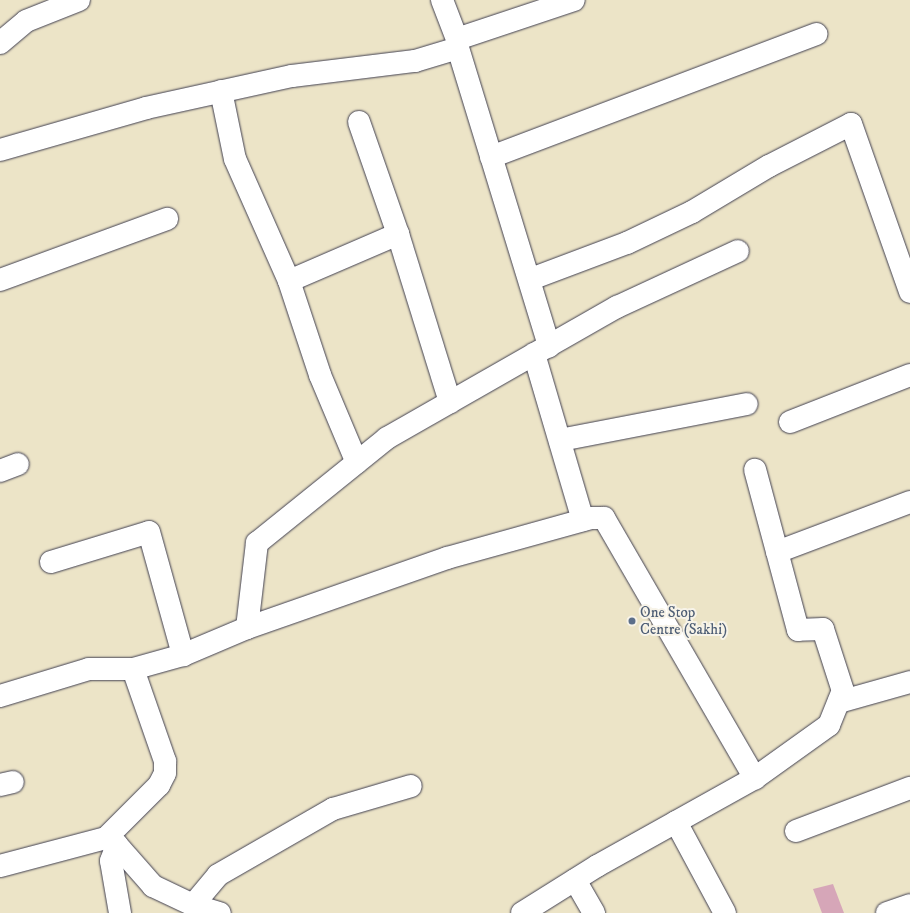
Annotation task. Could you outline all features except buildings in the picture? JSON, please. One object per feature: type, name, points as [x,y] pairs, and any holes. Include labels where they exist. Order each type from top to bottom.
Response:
[{"type":"street","points":[[0,44],[26,21],[79,0]]},
{"type":"street","points":[[442,0],[458,44],[490,157],[531,279],[542,350],[560,440],[583,520]]},
{"type":"street","points":[[0,150],[146,108],[221,91],[292,76],[415,61],[574,0]]},
{"type":"street","points":[[490,157],[817,34]]},
{"type":"street","points":[[221,91],[235,159],[289,281],[320,375],[357,463]]},
{"type":"street","points":[[359,122],[398,234],[450,402]]},
{"type":"street","points":[[531,279],[626,242],[692,212],[769,166],[851,124],[910,292]]},
{"type":"street","points":[[0,280],[167,219]]},
{"type":"street","points":[[289,281],[398,234]]},
{"type":"street","points":[[247,628],[258,544],[387,438],[617,307],[738,250]]},
{"type":"street","points":[[790,422],[910,375]]},
{"type":"street","points":[[560,440],[747,404]]},
{"type":"street","points":[[522,913],[575,880],[755,778],[829,725],[843,691],[823,629],[798,630],[755,470]]},
{"type":"street","points":[[777,552],[910,502]]},
{"type":"street","points":[[0,696],[89,669],[133,669],[183,655],[247,628],[447,558],[583,520],[604,518],[755,778]]},
{"type":"street","points":[[51,562],[149,532],[183,655]]},
{"type":"street","points":[[120,913],[111,861],[112,841],[158,785],[165,773],[165,761],[133,669]]},
{"type":"street","points":[[838,702],[910,682]]},
{"type":"street","points":[[193,905],[218,875],[326,813],[352,802],[411,786]]},
{"type":"street","points":[[796,831],[910,788]]},
{"type":"street","points":[[676,822],[725,913]]},
{"type":"street","points":[[0,866],[112,841]]},
{"type":"street","points":[[112,841],[153,886],[193,905],[220,913]]},
{"type":"street","points":[[575,880],[594,913]]},
{"type":"street","points":[[887,913],[910,905]]},
{"type":"place","name":"One Stop Centre (Sakhi)","points":[[632,621]]}]
